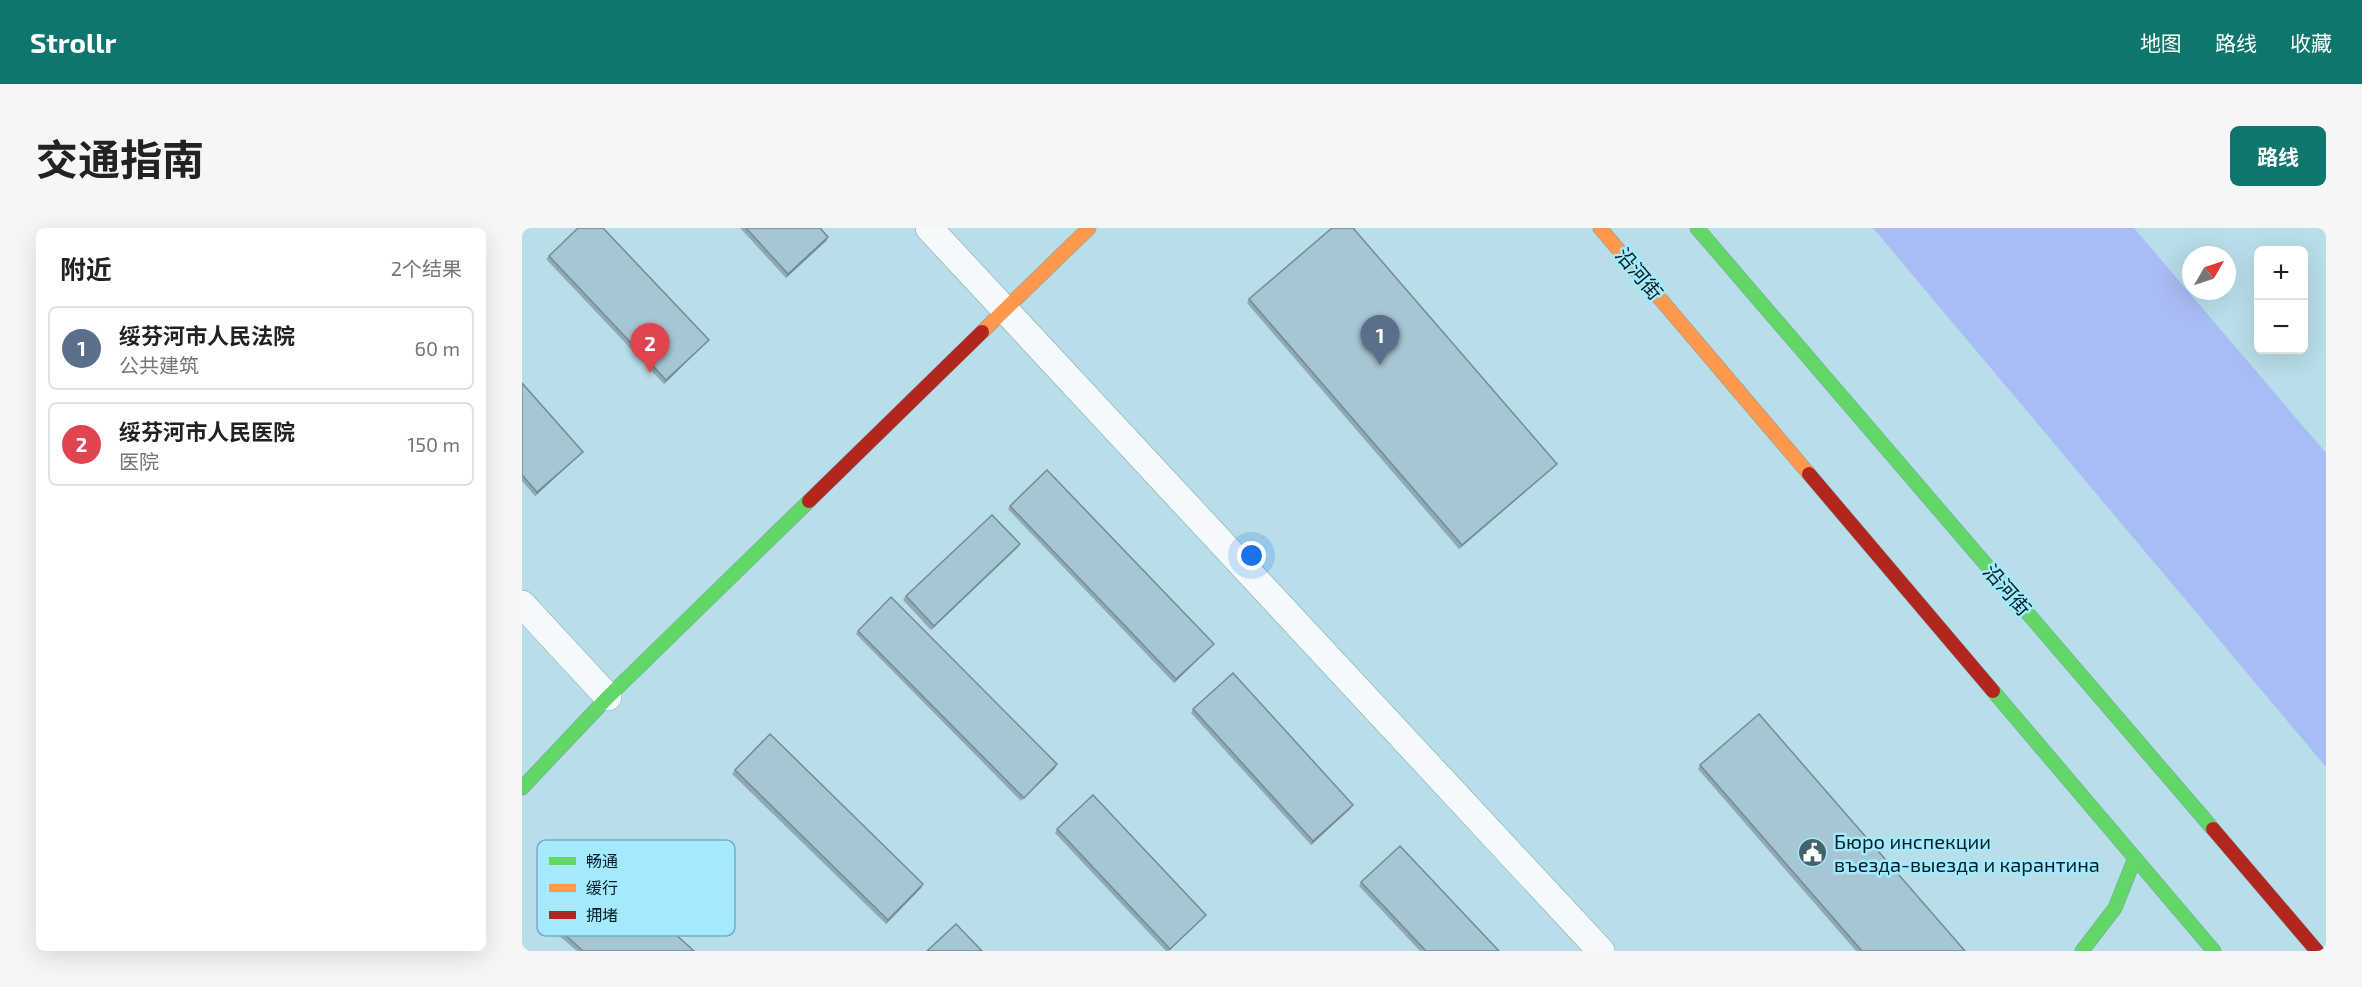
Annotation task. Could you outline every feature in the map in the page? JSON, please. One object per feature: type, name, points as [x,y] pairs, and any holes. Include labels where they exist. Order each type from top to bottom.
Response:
[{"type":"main road","points":[[522,788],[608,697],[1089,228]]},
{"type":"main road","name":"沿河街","points":[[1600,228],[2214,951]]},
{"type":"main road","name":"沿河街","points":[[1697,228],[2317,951]]},
{"type":"main road","points":[[2082,951],[2116,910],[2128,886],[2135,858]]},
{"type":"street","points":[[929,228],[1601,951]]},
{"type":"street","points":[[522,604],[608,697]]},
{"type":"water","points":[[1873,228],[2134,228],[2182,284],[2182,300],[2195,300],[2326,453],[2326,767]]},
{"type":"building","points":[[578,228],[603,228],[709,340],[666,380],[549,256]]},
{"type":"building","points":[[746,228],[820,228],[828,237],[788,274]]},
{"type":"building","points":[[1332,228],[1353,228],[1557,464],[1462,545],[1249,299]]},
{"type":"building","points":[[522,383],[583,452],[537,492],[522,475]]},
{"type":"building","points":[[1047,470],[1214,644],[1176,679],[1010,506]]},
{"type":"building","points":[[992,515],[1020,544],[934,626],[906,596]]},
{"type":"building","points":[[891,597],[1057,764],[1024,798],[858,631]]},
{"type":"building","points":[[1233,673],[1353,805],[1313,841],[1193,709]]},
{"type":"building","points":[[1759,714],[1965,951],[1862,951],[1700,765]]},
{"type":"building","points":[[770,734],[923,884],[888,920],[735,770]]},
{"type":"building","points":[[1093,795],[1206,915],[1170,949],[1057,829]]},
{"type":"building","points":[[1400,846],[1499,951],[1426,951],[1361,882]]},
{"type":"building","points":[[956,924],[982,951],[927,951]]},
{"type":"building","points":[[567,936],[677,936],[694,951],[583,951]]},
{"type":"traffic: fast","points":[[1697,228],[2213,829]]},
{"type":"traffic: fast","points":[[522,788],[608,697],[809,501]]},
{"type":"traffic: fast","points":[[1993,691],[2214,951]]},
{"type":"traffic: fast","points":[[2082,951],[2115,908],[2135,858]]},
{"type":"traffic: slow","points":[[982,332],[1089,228]]},
{"type":"traffic: slow","points":[[1600,228],[1809,474]]},
{"type":"traffic: jam","points":[[809,501],[982,332]]},
{"type":"traffic: jam","points":[[1809,474],[1993,691]]},
{"type":"traffic: jam","points":[[2213,829],[2317,951]]},
{"type":"place","name":"绥芬河市人民法院","points":[[1380,365]]},
{"type":"place","name":"绥芬河市人民医院","points":[[650,373]]},
{"type":"place","name":"Бюро инспекции въезда-выезда и карантина","points":[[1813,853]]}]
